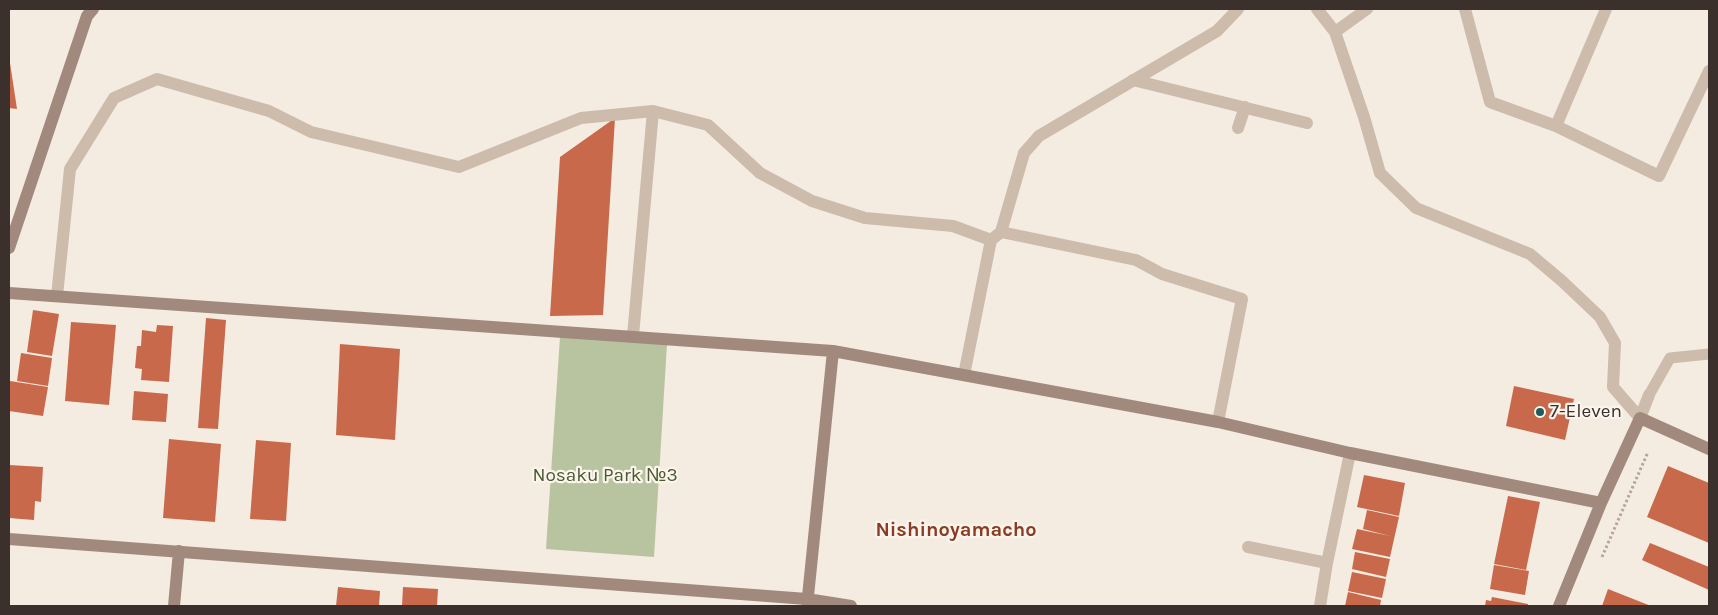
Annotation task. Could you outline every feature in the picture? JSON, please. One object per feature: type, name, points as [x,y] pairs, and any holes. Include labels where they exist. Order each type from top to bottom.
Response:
[{"type":"street","points":[[9,248],[87,16],[93,9]]},
{"type":"street","points":[[964,375],[990,240],[1001,232],[1024,154],[1039,136],[1217,30],[1238,9]]},
{"type":"street","points":[[1317,9],[1335,32],[1364,117],[1380,173],[1416,208],[1530,254],[1600,317],[1614,343],[1612,387],[1640,418],[1709,449]]},
{"type":"street","points":[[1335,32],[1367,9]]},
{"type":"street","points":[[1465,9],[1490,102],[1556,126],[1659,176],[1709,71]]},
{"type":"street","points":[[1556,126],[1606,9]]},
{"type":"street","points":[[57,296],[70,169],[114,98],[157,79],[269,111],[311,132],[459,167],[581,118],[653,111],[708,126],[760,172],[812,201],[865,218],[953,226],[990,240]]},
{"type":"street","points":[[1133,80],[1308,122]]},
{"type":"street","points":[[1238,128],[1246,108]]},
{"type":"street","points":[[633,336],[653,111]]},
{"type":"street","points":[[1001,232],[1136,260],[1162,274],[1242,298],[1218,422]]},
{"type":"street","points":[[9,293],[833,351],[1218,422],[1350,452],[1601,503]]},
{"type":"street","points":[[807,603],[833,351]]},
{"type":"street","points":[[1559,606],[1601,503],[1640,418],[1648,395]]},
{"type":"street","points":[[1320,606],[1350,452]]},
{"type":"street","points":[[9,539],[179,551],[851,606]]},
{"type":"street","points":[[1248,547],[1327,563]]},
{"type":"street","points":[[174,606],[179,551]]},
{"type":"lane","points":[[1648,395],[1670,358],[1709,354]]},
{"type":"path","points":[[1599,563],[1648,452]]},
{"type":"green space","name":"Nosaku Park №3","points":[[560,337],[667,344],[654,557],[546,549]]},
{"type":"building","points":[[10,63],[17,109],[9,108]]},
{"type":"building","points":[[615,118],[603,315],[550,316],[560,157]]},
{"type":"building","points":[[33,310],[59,314],[52,356],[27,352]]},
{"type":"building","points":[[206,318],[226,320],[218,429],[198,428]]},
{"type":"building","points":[[71,322],[116,325],[109,405],[65,401]]},
{"type":"building","points":[[157,325],[173,326],[169,382],[141,380],[142,369],[135,368],[137,346],[141,346],[142,330],[156,332]]},
{"type":"building","points":[[340,344],[400,349],[395,440],[336,435]]},
{"type":"building","points":[[21,353],[52,358],[48,386],[17,381]]},
{"type":"building","points":[[10,381],[48,387],[43,416],[9,411]]},
{"type":"building","name":"7-Eleven","points":[[1514,386],[1574,399],[1565,440],[1506,426]]},
{"type":"building","points":[[134,391],[168,394],[166,422],[132,420]]},
{"type":"building","points":[[169,439],[221,444],[215,522],[163,518]]},
{"type":"building","points":[[256,440],[291,443],[286,521],[250,519]]},
{"type":"building","points":[[9,465],[43,467],[41,502],[35,501],[34,520],[9,518]]},
{"type":"building","points":[[1668,466],[1709,483],[1709,543],[1647,517]]},
{"type":"building","points":[[1364,475],[1405,483],[1399,516],[1357,507]]},
{"type":"building","points":[[1508,496],[1540,502],[1526,570],[1494,564]]},
{"type":"building","points":[[1367,510],[1399,517],[1390,557],[1352,549],[1357,529],[1390,536],[1363,529]]},
{"type":"building","points":[[1650,543],[1709,567],[1709,590],[1642,560]]},
{"type":"building","points":[[1355,552],[1390,559],[1386,577],[1352,569]]},
{"type":"building","points":[[1494,565],[1529,571],[1525,595],[1490,589]]},
{"type":"building","points":[[1352,572],[1386,579],[1382,598],[1348,591]]},
{"type":"building","points":[[338,587],[380,591],[379,606],[336,606]]},
{"type":"building","points":[[403,587],[438,589],[437,606],[402,606]]},
{"type":"building","points":[[1608,589],[1651,606],[1602,606]]},
{"type":"building","points":[[1348,592],[1381,600],[1380,606],[1345,606]]},
{"type":"building","points":[[1492,597],[1528,604],[1528,606],[1485,606],[1486,600],[1491,601]]},
{"type":"place","name":"7-Eleven","points":[[1540,412]]},
{"type":"district","name":"Nishinoyamacho","points":[[956,530]]}]
